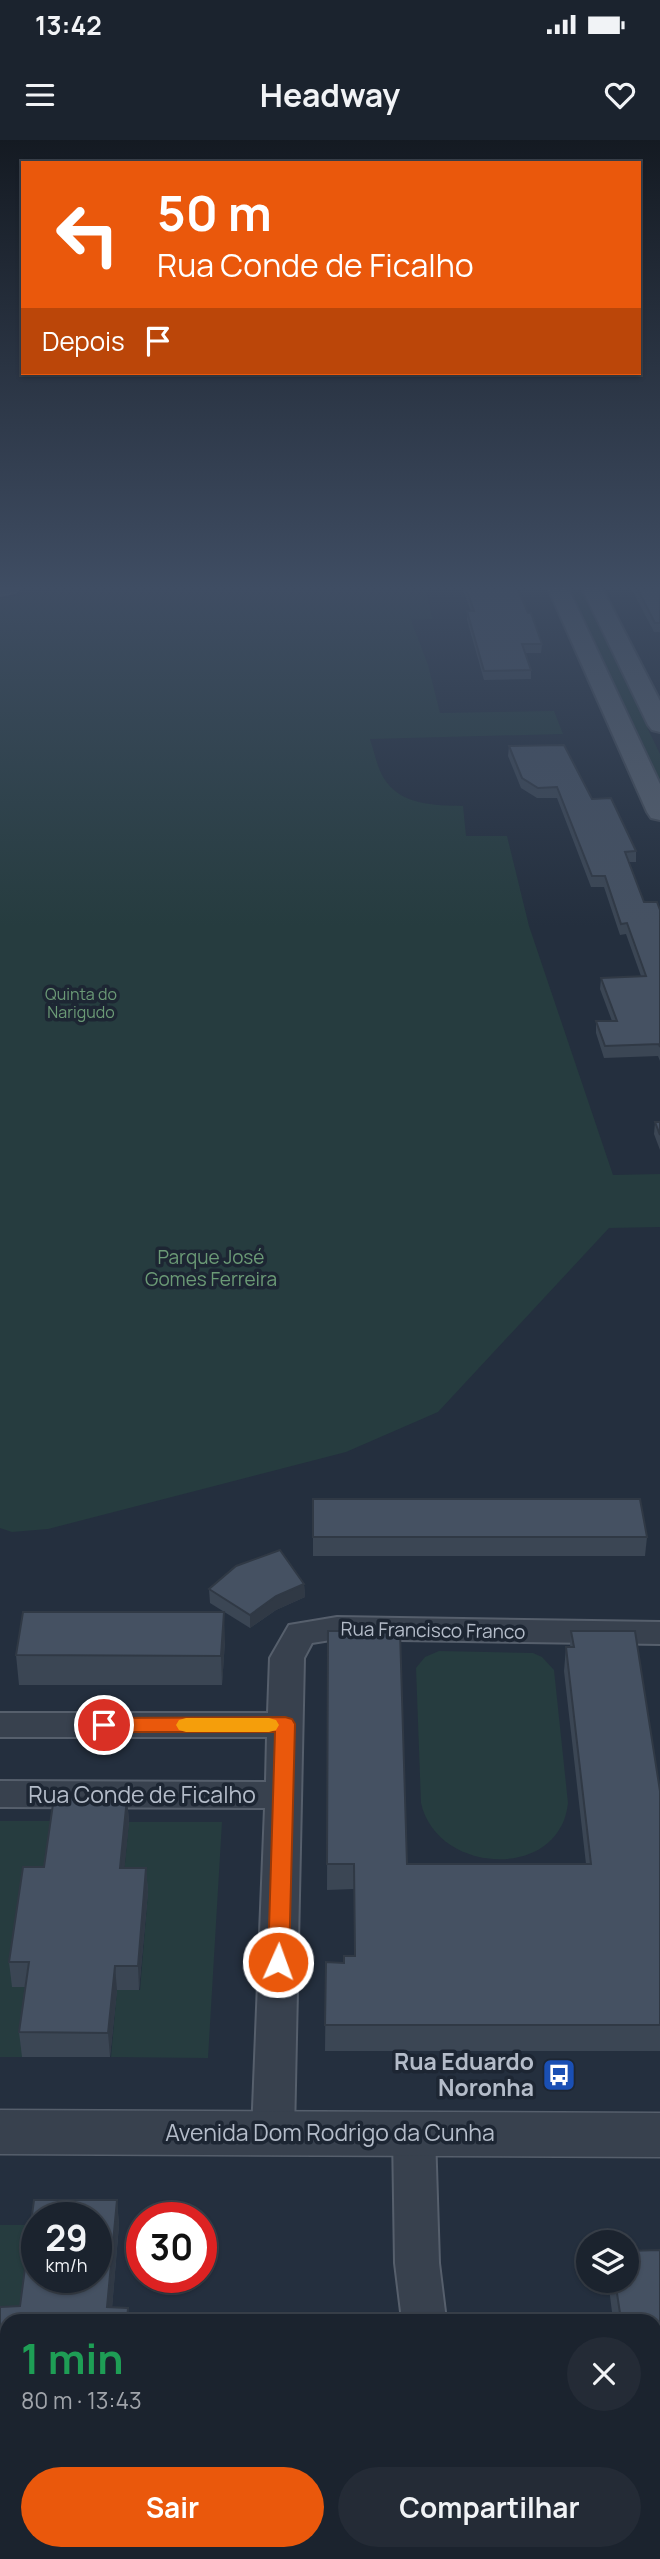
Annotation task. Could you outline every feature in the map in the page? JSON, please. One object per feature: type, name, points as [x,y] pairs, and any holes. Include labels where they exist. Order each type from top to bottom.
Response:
[{"type":"main road","points":[[609,701],[660,813]]},
{"type":"main road","points":[[648,701],[660,725]]},
{"type":"street","name":"Rua Francisco Franco","points":[[285,1724],[287,1658],[301,1633],[337,1628],[660,1633]]},
{"type":"street","points":[[0,1726],[285,1724]]},
{"type":"street","name":"Rua Conde de Ficalho","points":[[273,2133],[285,1724]]},
{"type":"street","name":"Rua Conde de Ficalho","points":[[0,1794],[283,1795]]},
{"type":"street","name":"Avenida Dom Rodrigo da Cunha","points":[[0,2132],[660,2135]]},
{"type":"street","points":[[414,2134],[417,2263],[423,2314]]},
{"type":"green space","name":"Parque José Gomes Ferreira","points":[[0,701],[437,701],[440,713],[554,711],[563,734],[370,739],[383,777],[399,794],[419,802],[463,806],[466,836],[507,836],[529,926],[613,1175],[660,1174],[660,1227],[609,1228],[438,1412],[346,1452],[48,1529],[12,1532],[0,1528]]},
{"type":"green space","points":[[623,701],[634,701],[660,754],[660,780]]},
{"type":"green space","points":[[439,1651],[533,1653],[542,1657],[554,1670],[568,1803],[560,1828],[544,1846],[522,1856],[498,1859],[472,1855],[450,1844],[432,1827],[421,1803],[416,1668],[425,1657]]},
{"type":"green space","points":[[0,1821],[56,1821],[12,1986],[32,1987],[22,2057],[0,2057]]},
{"type":"green space","points":[[129,1822],[222,1822],[208,2058],[111,2057],[117,1990],[140,1990],[148,1893],[122,1893]]},
{"type":"green space","points":[[0,2225],[21,2225],[21,2293],[28,2293],[26,2314],[0,2314]]},
{"type":"building","points":[[564,745],[592,799],[611,798],[636,851],[625,852],[644,902],[657,902],[660,910],[660,1047],[659,1044],[605,1046],[596,1021],[617,1021],[601,978],[646,976],[627,923],[621,924],[605,876],[592,876],[557,787],[538,788],[522,778],[509,746]]},
{"type":"building","points":[[655,1122],[660,1122],[660,1135]]},
{"type":"building","points":[[313,1499],[640,1499],[647,1537],[313,1537]]},
{"type":"building","points":[[280,1550],[304,1584],[276,1596],[250,1615],[209,1589],[236,1566]]},
{"type":"building","points":[[23,1612],[224,1612],[221,1656],[16,1655]]},
{"type":"building","points":[[328,1631],[400,1631],[407,1864],[591,1864],[566,1647],[574,1647],[571,1631],[635,1631],[660,1791],[660,2025],[325,2025],[326,1962],[344,1963],[344,1956],[355,1956],[354,1864],[327,1864]]},
{"type":"building","points":[[54,1797],[127,1798],[120,1868],[146,1868],[138,1966],[115,1966],[108,2033],[19,2032],[29,1962],[9,1962],[23,1867],[44,1867]]},
{"type":"building","points":[[34,2200],[117,2200],[112,2254],[112,2202]]},
{"type":"building","points":[[660,2250],[660,2314],[620,2314],[617,2293],[639,2293],[639,2251]]},
{"type":"building","points":[[22,2293],[108,2293],[107,2307],[128,2308],[128,2314],[0,2314],[0,2307],[20,2306]]},
{"type":"slow traffic","points":[[186,1725],[269,1725]]},
{"type":"place","name":"Rua Eduardo Noronha","points":[[559,2075]]},
{"type":"route","points":[[104,1725],[285,1724],[278,1962]]},
{"type":"park label","name":"Quinta do Narigudo","points":[[81,1003]]}]
